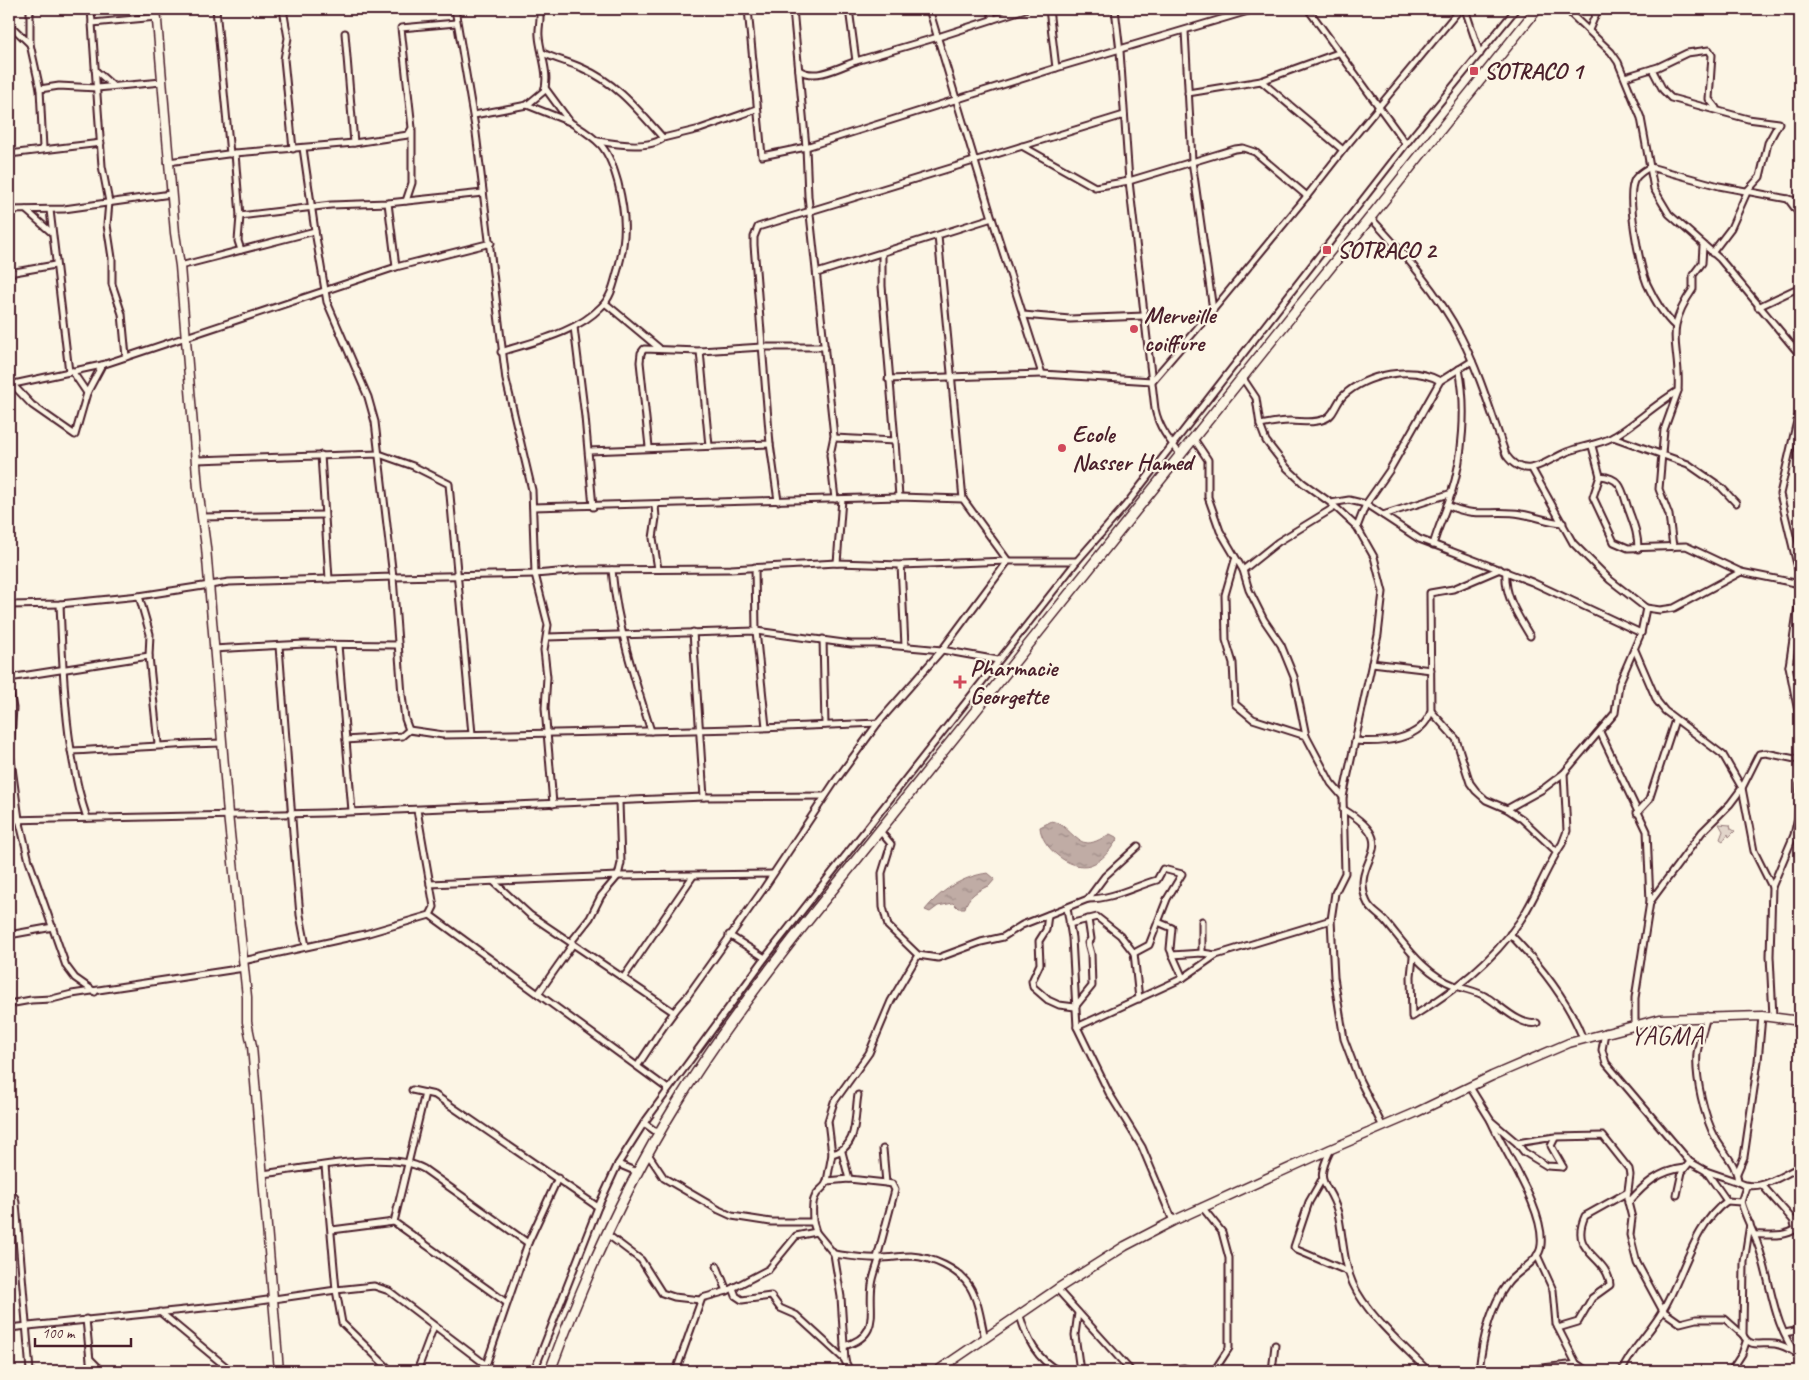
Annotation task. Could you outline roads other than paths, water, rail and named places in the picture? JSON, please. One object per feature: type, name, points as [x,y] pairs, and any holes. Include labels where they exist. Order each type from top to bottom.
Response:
[{"type":"main road","points":[[550,1371],[577,1300],[638,1172],[706,1057],[739,1010],[793,938],[1537,9]]},
{"type":"street","points":[[30,9],[30,44],[40,89],[43,148]]},
{"type":"street","points":[[91,9],[102,166],[109,202],[108,225],[112,258],[112,284],[122,314],[126,357]]},
{"type":"street","points":[[216,9],[240,216],[238,241],[241,250]]},
{"type":"street","points":[[283,9],[288,38],[284,59],[293,149]]},
{"type":"street","points":[[455,9],[474,115],[491,242],[501,352],[529,473],[533,507],[535,574],[547,616],[547,637],[544,655],[547,677],[546,708],[553,804]]},
{"type":"street","points":[[539,9],[542,17],[539,37],[545,88],[570,122]]},
{"type":"street","points":[[748,9],[762,156],[806,147],[1056,68],[1120,51],[1255,9]]},
{"type":"street","points":[[793,9],[810,212],[818,273],[834,438],[830,444],[830,456],[835,499]]},
{"type":"street","points":[[848,9],[856,61]]},
{"type":"street","points":[[929,9],[992,218],[1042,374]]},
{"type":"street","points":[[990,9],[993,19]]},
{"type":"street","points":[[799,70],[804,74],[814,74],[1025,9]]},
{"type":"street","points":[[1049,9],[1056,68]]},
{"type":"street","points":[[1115,9],[1120,51],[1129,181],[1158,423],[1181,455]]},
{"type":"street","points":[[1308,9],[1338,53],[1406,144]]},
{"type":"street","points":[[1152,381],[1213,310],[1460,9]]},
{"type":"street","points":[[1466,9],[1480,54]]},
{"type":"street","points":[[534,1371],[598,1207],[618,1164],[668,1089],[765,958],[852,850],[998,660],[1173,445],[1406,144],[1516,9]]},
{"type":"street","points":[[1569,9],[1612,52],[1624,77],[1641,118],[1654,189],[1663,206],[1669,214],[1739,280],[1758,306],[1800,355]]},
{"type":"street","points":[[1589,30],[1598,9]]},
{"type":"street","points":[[92,23],[156,13],[228,814],[244,964],[247,1022],[252,1046],[280,1371]]},
{"type":"street","points":[[406,201],[412,183],[412,131],[401,28],[456,23]]},
{"type":"street","points":[[9,24],[30,44]]},
{"type":"street","points":[[1185,31],[1192,160],[1213,310]]},
{"type":"street","points":[[344,32],[354,143]]},
{"type":"street","points":[[1624,77],[1652,69],[1687,53],[1710,51],[1712,54],[1709,99],[1716,109]]},
{"type":"street","points":[[542,53],[581,67],[614,86],[630,99],[663,138]]},
{"type":"street","points":[[1188,93],[1261,81],[1338,53]]},
{"type":"street","points":[[1652,69],[1668,97],[1748,118],[1779,123],[1768,142],[1760,177],[1748,190],[1731,228],[1712,254]]},
{"type":"street","points":[[95,70],[112,85]]},
{"type":"street","points":[[1261,81],[1343,150]]},
{"type":"street","points":[[40,89],[59,86],[97,88],[112,85],[162,82]]},
{"type":"street","points":[[527,105],[545,88]]},
{"type":"street","points":[[474,115],[527,105],[570,122],[597,141],[613,166],[626,215],[622,252],[610,295],[605,303],[593,315],[574,327],[501,352]]},
{"type":"street","points":[[597,141],[628,145],[659,141],[663,138],[700,129],[757,109]]},
{"type":"street","points":[[778,501],[770,444],[754,245],[755,231],[763,224],[810,212],[1124,115]]},
{"type":"street","points":[[168,162],[354,143],[406,135],[412,131]]},
{"type":"street","points":[[9,154],[43,148],[101,143]]},
{"type":"street","points":[[1022,146],[1090,186],[1129,181],[1192,160],[1236,149],[1249,149],[1307,196]]},
{"type":"street","points":[[303,148],[325,291],[338,329],[372,409],[377,431],[378,454],[393,577],[402,695],[405,719],[409,730]]},
{"type":"street","points":[[1650,167],[1719,186],[1748,190],[1800,202]]},
{"type":"street","points":[[1650,167],[1640,174],[1633,184],[1633,220],[1647,283],[1658,303],[1675,326]]},
{"type":"street","points":[[240,216],[313,207],[388,203],[483,193]]},
{"type":"street","points":[[9,210],[50,210],[171,194]]},
{"type":"street","points":[[1788,200],[1800,215]]},
{"type":"street","points":[[388,203],[396,267]]},
{"type":"street","points":[[26,209],[52,233]]},
{"type":"street","points":[[50,210],[55,265],[70,372],[87,392]]},
{"type":"street","points":[[1370,217],[1408,259],[1442,306],[1460,336],[1472,361],[1506,455],[1516,466],[1532,469],[1572,450],[1592,446],[1613,437],[1658,402],[1678,390]]},
{"type":"street","points":[[818,273],[992,218]]},
{"type":"street","points":[[180,266],[315,231]]},
{"type":"street","points":[[938,236],[963,499],[1008,561]]},
{"type":"street","points":[[11,385],[102,365],[396,267],[491,242]]},
{"type":"street","points":[[1673,547],[1669,515],[1659,489],[1664,430],[1678,390],[1679,369],[1674,346],[1675,326],[1686,297],[1693,289],[1692,275],[1702,263],[1703,246]]},
{"type":"street","points":[[882,254],[881,269],[888,380],[899,498]]},
{"type":"street","points":[[9,273],[55,265]]},
{"type":"street","points":[[1758,306],[1800,287]]},
{"type":"street","points":[[605,303],[659,348]]},
{"type":"street","points":[[1023,315],[1070,319],[1144,316]]},
{"type":"street","points":[[574,327],[589,451],[593,507]]},
{"type":"street","points":[[649,448],[640,357],[644,349],[659,348],[700,351],[762,346],[825,347]]},
{"type":"street","points":[[700,351],[709,446]]},
{"type":"street","points":[[1357,527],[1366,504],[1389,471],[1440,381],[1472,361]]},
{"type":"street","points":[[11,385],[32,405],[75,435],[87,392],[102,365]]},
{"type":"street","points":[[1434,545],[1452,493],[1464,416],[1464,388],[1459,369]]},
{"type":"street","points":[[1260,425],[1291,421],[1317,422],[1327,418],[1344,394],[1358,386],[1387,376],[1414,373],[1429,375],[1440,381]]},
{"type":"street","points":[[888,380],[1042,374],[1152,381]]},
{"type":"street","points":[[1242,377],[1256,398],[1260,425],[1266,441],[1287,468],[1357,527],[1374,557],[1383,592],[1378,635],[1343,797],[1345,872],[1335,893],[1331,920],[1334,977],[1344,1039],[1358,1079],[1383,1127]]},
{"type":"street","points":[[1800,408],[1780,494],[1800,577]]},
{"type":"street","points":[[1613,437],[1688,464],[1722,487],[1736,503]]},
{"type":"street","points":[[834,438],[894,442]]},
{"type":"street","points":[[1194,439],[1208,460],[1208,497],[1220,531],[1243,570],[1249,590],[1264,620],[1281,645],[1294,677],[1306,736],[1331,782],[1343,797]]},
{"type":"street","points":[[589,451],[770,444]]},
{"type":"street","points":[[1592,446],[1600,476],[1593,497],[1614,542],[1628,548],[1638,549],[1686,546],[1741,572],[1800,584]]},
{"type":"street","points":[[197,460],[378,454],[413,466],[449,484],[472,734]]},
{"type":"street","points":[[321,455],[329,578]]},
{"type":"street","points":[[1532,469],[1573,543],[1610,580],[1646,608],[1660,610],[1674,608],[1741,572]]},
{"type":"street","points":[[1600,476],[1613,480],[1621,486],[1625,493],[1636,529],[1638,549]]},
{"type":"street","points":[[1383,514],[1452,493]]},
{"type":"street","points":[[533,507],[593,507],[835,499],[963,499]]},
{"type":"street","points":[[837,563],[842,499]]},
{"type":"street","points":[[1243,570],[1278,542],[1333,505],[1349,500],[1366,504],[1412,535],[1503,570],[1604,614],[1641,633]]},
{"type":"street","points":[[655,505],[656,518],[652,538],[658,569]]},
{"type":"street","points":[[1447,505],[1468,513],[1521,514],[1549,522],[1563,523]]},
{"type":"street","points":[[202,517],[324,515]]},
{"type":"street","points":[[1236,560],[1225,594],[1226,640],[1233,663],[1235,704],[1253,719],[1306,736]]},
{"type":"street","points":[[9,605],[60,604],[139,596],[208,584],[329,578],[535,574],[837,563],[900,565],[1008,561],[1077,561]]},
{"type":"street","points":[[638,1065],[658,1037],[672,1011],[686,998],[825,796],[878,723],[942,650],[1008,561]]},
{"type":"street","points":[[900,565],[905,646]]},
{"type":"street","points":[[755,567],[756,631],[766,727]]},
{"type":"street","points":[[612,570],[616,601],[630,664],[651,731]]},
{"type":"street","points":[[1503,570],[1509,600],[1530,636]]},
{"type":"street","points":[[1355,741],[1379,743],[1416,731],[1425,724],[1431,711],[1430,594],[1453,590],[1503,570]]},
{"type":"street","points":[[1800,593],[1789,666],[1800,722]]},
{"type":"street","points":[[139,596],[150,634],[149,656],[158,744]]},
{"type":"street","points":[[60,604],[63,669],[71,751],[81,800],[87,818]]},
{"type":"street","points":[[1507,808],[1543,789],[1564,773],[1615,713],[1619,684],[1641,633],[1646,608]]},
{"type":"street","points":[[547,637],[756,631],[822,639],[846,644],[905,646],[942,650],[998,660]]},
{"type":"street","points":[[693,632],[704,797]]},
{"type":"street","points":[[822,639],[825,725]]},
{"type":"street","points":[[338,645],[352,811]]},
{"type":"street","points":[[213,648],[398,645]]},
{"type":"street","points":[[279,646],[300,915],[306,946]]},
{"type":"street","points":[[1634,650],[1657,701],[1675,720],[1717,748],[1723,755],[1742,788],[1754,851],[1772,887]]},
{"type":"street","points":[[9,678],[149,656]]},
{"type":"street","points":[[1372,663],[1431,670]]},
{"type":"street","points":[[1789,666],[1800,664]]},
{"type":"street","points":[[9,686],[13,708],[10,753],[19,819],[29,861],[70,974],[95,992]]},
{"type":"street","points":[[1431,711],[1456,739],[1470,783],[1476,791],[1486,800],[1507,808],[1522,819],[1557,852]]},
{"type":"street","points":[[1638,813],[1649,800],[1675,720]]},
{"type":"street","points":[[346,740],[402,736],[409,730],[443,735],[699,730],[878,723]]},
{"type":"street","points":[[1600,732],[1647,831],[1650,902],[1635,998],[1635,1025]]},
{"type":"street","points":[[71,751],[114,750],[158,744],[222,743]]},
{"type":"street","points":[[1650,902],[1702,832],[1725,811],[1742,788],[1762,753],[1800,760]]},
{"type":"street","points":[[1413,957],[1411,976],[1412,1017],[1440,1000],[1455,986],[1472,975],[1510,934],[1520,921],[1557,852],[1566,831],[1564,773]]},
{"type":"street","points":[[1773,1017],[1770,956],[1772,887],[1794,834],[1798,818],[1800,784]]},
{"type":"street","points":[[9,820],[416,810],[704,797],[825,796]]},
{"type":"street","points":[[538,994],[590,918],[601,896],[618,876],[621,863],[619,802]]},
{"type":"street","points":[[1343,809],[1367,827],[1374,838],[1374,846],[1363,886],[1367,903],[1372,911],[1380,916],[1404,944],[1413,957],[1436,975],[1455,986],[1486,996],[1526,1024],[1537,1023]]},
{"type":"street","points":[[9,1004],[95,992],[244,964],[306,946],[366,934],[430,915],[434,907],[416,810]]},
{"type":"street","points":[[880,831],[891,844],[882,872],[884,914],[891,931],[918,955],[938,958],[981,942],[1004,937],[1022,926],[1088,899],[1107,898],[1157,880],[1164,869],[1182,874],[1173,888],[1148,945],[1134,952]]},
{"type":"street","points":[[1088,899],[1105,876],[1138,846]]},
{"type":"street","points":[[430,884],[618,876],[773,874]]},
{"type":"street","points":[[624,977],[693,876]]},
{"type":"street","points":[[494,882],[507,896],[530,915],[672,1011]]},
{"type":"street","points":[[1067,908],[1077,1027],[1101,1079],[1142,1147],[1173,1221]]},
{"type":"street","points":[[430,915],[638,1065],[668,1089]]},
{"type":"street","points":[[1048,915],[1046,930],[1038,943],[1040,964],[1032,981],[1033,987],[1048,1000],[1059,1006],[1075,1007]]},
{"type":"street","points":[[1069,924],[1101,918],[1120,935],[1134,952],[1138,999]]},
{"type":"street","points":[[1075,1007],[1092,986],[1091,954],[1088,943],[1091,939],[1088,919]]},
{"type":"street","points":[[1077,1027],[1183,978],[1216,955],[1331,920]]},
{"type":"street","points":[[1202,921],[1202,953]]},
{"type":"street","points":[[1158,922],[1172,928],[1172,955],[1183,978]]},
{"type":"street","points":[[9,935],[53,927]]},
{"type":"street","points":[[1510,934],[1535,960],[1577,1024],[1583,1039]]},
{"type":"street","points":[[729,935],[765,958]]},
{"type":"street","points":[[1172,955],[1202,953],[1216,955]]},
{"type":"street","points":[[845,1361],[841,1297],[834,1254],[816,1232],[813,1222],[813,1200],[817,1193],[825,1187],[827,1181],[832,1154],[828,1121],[834,1102],[869,1053],[891,1001],[918,955]]},
{"type":"street","points":[[937,1371],[947,1368],[985,1339],[1126,1246],[1173,1221],[1492,1076],[1583,1039],[1660,1019],[1707,1016],[1762,1016],[1800,1021]]},
{"type":"street","points":[[1707,1016],[1697,1060],[1705,1110],[1717,1142],[1729,1156],[1737,1172],[1738,1182]]},
{"type":"street","points":[[1737,1172],[1743,1164],[1758,1061],[1762,1016]]},
{"type":"street","points":[[1605,1032],[1602,1050],[1606,1063],[1690,1162],[1706,1171],[1746,1186],[1762,1185],[1800,1167]]},
{"type":"street","points":[[1470,1087],[1491,1121],[1535,1210],[1542,1242],[1537,1255],[1506,1284],[1496,1305],[1481,1350],[1479,1370]]},
{"type":"street","points":[[412,1090],[435,1095],[598,1207]]},
{"type":"street","points":[[394,1222],[410,1163],[425,1093]]},
{"type":"street","points":[[832,1154],[842,1152],[850,1144],[858,1095]]},
{"type":"street","points":[[1491,1121],[1517,1143],[1524,1152],[1547,1166],[1563,1167],[1551,1146],[1555,1137]]},
{"type":"street","points":[[644,1123],[659,1134]]},
{"type":"street","points":[[1517,1143],[1555,1137],[1603,1136],[1626,1163],[1630,1175],[1628,1203],[1632,1218],[1632,1243],[1637,1263],[1663,1311],[1680,1323],[1696,1319],[1724,1319],[1743,1335]]},
{"type":"street","points":[[883,1149],[886,1183]]},
{"type":"street","points":[[1331,1149],[1322,1170],[1322,1181],[1338,1212],[1349,1272],[1358,1294],[1379,1321],[1428,1371]]},
{"type":"street","points":[[842,1152],[849,1179]]},
{"type":"street","points":[[648,1153],[664,1178],[732,1216],[771,1222],[813,1222]]},
{"type":"street","points":[[263,1174],[352,1162],[386,1160],[410,1163],[424,1169],[528,1243]]},
{"type":"street","points":[[1677,1195],[1684,1168],[1690,1162]]},
{"type":"street","points":[[618,1164],[638,1172]]},
{"type":"street","points":[[325,1166],[336,1290],[342,1323],[392,1371]]},
{"type":"street","points":[[1628,1203],[1651,1179],[1670,1170],[1684,1168]]},
{"type":"street","points":[[1706,1171],[1727,1201]]},
{"type":"street","points":[[485,1368],[528,1243],[558,1178]]},
{"type":"street","points":[[827,1181],[849,1179],[886,1183],[892,1184],[895,1190],[872,1285],[873,1308],[869,1327],[859,1339],[844,1346]]},
{"type":"street","points":[[1322,1181],[1309,1202],[1294,1247],[1349,1272]]},
{"type":"street","points":[[1754,1235],[1778,1236],[1798,1229],[1793,1220],[1762,1185]]},
{"type":"street","points":[[1746,1186],[1741,1202],[1763,1263],[1771,1301],[1794,1352],[1800,1359]]},
{"type":"street","points":[[9,1191],[15,1198],[16,1203],[30,1371]]},
{"type":"street","points":[[1558,1328],[1578,1322],[1592,1298],[1610,1285],[1597,1259],[1588,1254],[1582,1246],[1582,1223],[1585,1216],[1628,1192]]},
{"type":"street","points":[[1622,1371],[1643,1336],[1663,1311],[1677,1284],[1681,1270],[1714,1212],[1727,1201],[1741,1202]]},
{"type":"street","points":[[1201,1207],[1222,1232],[1229,1258],[1229,1348],[1214,1371]]},
{"type":"street","points":[[332,1230],[394,1222],[507,1302]]},
{"type":"street","points":[[1731,1371],[1742,1354],[1746,1342],[1743,1335],[1744,1262],[1750,1224]]},
{"type":"street","points":[[676,1371],[700,1300],[704,1296],[727,1291],[769,1269],[799,1234],[816,1232]]},
{"type":"street","points":[[608,1235],[641,1260],[662,1293],[674,1297],[700,1300]]},
{"type":"street","points":[[834,1254],[878,1258],[923,1258],[948,1267],[963,1278],[975,1297],[985,1339]]},
{"type":"street","points":[[1537,1255],[1553,1290],[1558,1328],[1580,1371]]},
{"type":"street","points":[[717,1266],[727,1291]]},
{"type":"street","points":[[9,1328],[273,1299],[336,1290],[380,1287],[389,1291],[485,1368],[494,1371]]},
{"type":"street","points":[[733,1288],[736,1296],[742,1300],[771,1296],[780,1308],[796,1315],[845,1361],[850,1371]]},
{"type":"street","points":[[1057,1290],[1131,1371]]},
{"type":"street","points":[[160,1312],[231,1371]]},
{"type":"street","points":[[1078,1313],[1075,1335],[1080,1371]]},
{"type":"street","points":[[1020,1316],[1035,1351],[1047,1364],[1060,1371]]},
{"type":"street","points":[[86,1319],[91,1371]]},
{"type":"street","points":[[417,1371],[434,1326]]},
{"type":"street","points":[[1786,1333],[1800,1330]]},
{"type":"street","points":[[1746,1342],[1784,1346],[1794,1352]]},
{"type":"street","points":[[1272,1371],[1275,1345]]},
{"type":"street","points":[[91,1360],[102,1371]]},
{"type":"street","points":[[1468,1371],[1472,1368],[1479,1370],[1525,1370],[1577,1364],[1587,1371]]},
{"type":"street","points":[[220,1371],[225,1367]]},
{"type":"street","points":[[1158,1371],[1184,1368],[1194,1371]]},
{"type":"water","points":[[1052,821],[1062,825],[1074,837],[1083,842],[1094,842],[1110,834],[1118,838],[1099,861],[1082,866],[1074,864],[1058,856],[1045,842],[1040,827]]},
{"type":"water","points":[[988,873],[995,879],[989,886],[981,889],[971,897],[965,908],[958,908],[953,903],[938,906],[930,912],[925,910],[953,885],[970,877]]},
{"type":"place","name":"SOTRACO 1","points":[[1474,71]]},
{"type":"place","name":"SOTRACO 2","points":[[1327,250]]},
{"type":"place","name":"Merveille coiffure","points":[[1134,329]]},
{"type":"place","name":"Ecole Nasser Hamed","points":[[1062,448]]},
{"type":"place","name":"Pharmacie Georgette","points":[[960,682]]},
{"type":"district","name":"YAGMA","points":[[1667,1035]]}]
